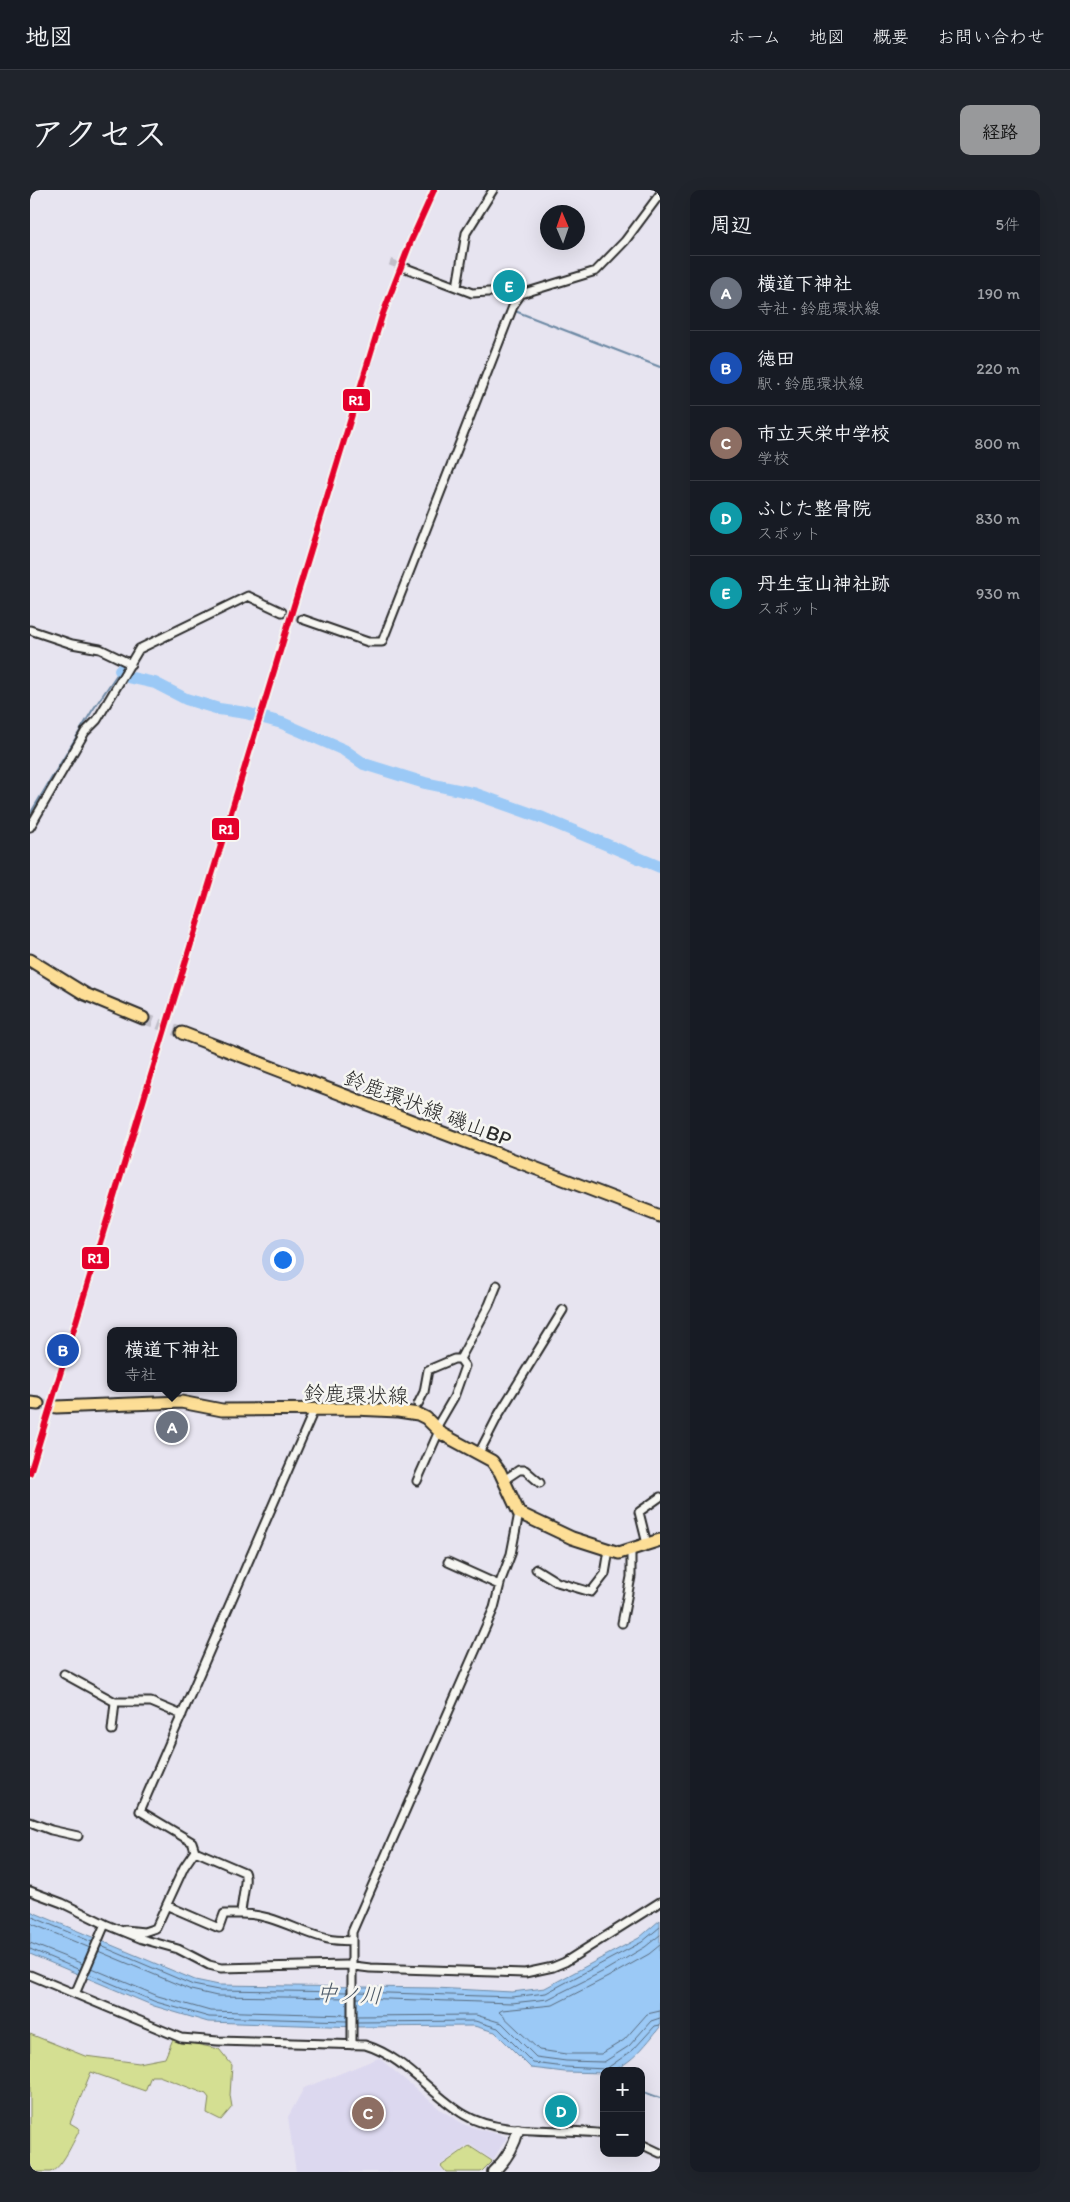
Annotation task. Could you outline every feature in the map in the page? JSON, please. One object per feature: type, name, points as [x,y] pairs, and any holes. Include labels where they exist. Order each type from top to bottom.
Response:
[{"type":"main road","points":[[30,960],[85,994],[143,1018]]},
{"type":"main road","name":"鈴鹿環状線 磯山BP","points":[[182,1033],[660,1216]]},
{"type":"main road","name":"鈴鹿環状線","points":[[56,1407],[181,1402],[222,1410],[398,1410],[418,1414],[426,1418],[438,1430],[492,1461],[504,1480],[519,1513]]},
{"type":"main road","points":[[519,1513],[572,1538],[619,1553],[660,1540]]},
{"type":"street","points":[[457,287],[466,234],[492,190]]},
{"type":"street","points":[[403,267],[472,293],[505,291],[521,294],[596,271],[625,241],[660,194]]},
{"type":"street","points":[[302,619],[368,642],[382,642],[514,304],[521,294]]},
{"type":"street","points":[[30,827],[85,732],[97,720],[139,649],[248,596],[282,612]]},
{"type":"street","points":[[30,630],[72,644],[100,649],[130,665]]},
{"type":"street","points":[[460,1359],[489,1305],[497,1285]]},
{"type":"street","points":[[479,1453],[498,1414],[563,1310]]},
{"type":"street","points":[[418,1404],[424,1392],[428,1370],[454,1359],[460,1359]]},
{"type":"street","points":[[417,1481],[458,1386],[465,1366],[460,1359]]},
{"type":"street","points":[[241,1914],[242,1895],[246,1879],[244,1872],[195,1851],[192,1842],[140,1811],[314,1410]]},
{"type":"street","points":[[504,1480],[519,1470],[525,1470],[540,1483]]},
{"type":"street","points":[[647,1544],[639,1512],[660,1497]]},
{"type":"street","points":[[352,2045],[352,1932],[494,1608],[499,1584],[511,1554],[519,1513]]},
{"type":"street","points":[[622,1623],[631,1577],[631,1549]]},
{"type":"street","points":[[536,1569],[557,1582],[591,1592],[605,1574],[609,1550]]},
{"type":"street","points":[[448,1562],[499,1584]]},
{"type":"street","points":[[64,1674],[115,1702],[151,1702],[182,1715]]},
{"type":"street","points":[[112,1730],[115,1702]]},
{"type":"street","points":[[30,1822],[51,1830],[78,1836]]},
{"type":"street","points":[[119,1930],[144,1932],[152,1931],[156,1928],[168,1906],[184,1867],[195,1851]]},
{"type":"street","points":[[30,1891],[62,1903],[104,1925],[178,1950],[208,1965],[221,1968],[346,1965],[352,1968],[442,1968],[508,1973],[540,1970],[553,1967],[580,1954],[660,1902]]},
{"type":"street","points":[[168,1906],[219,1928],[224,1914],[241,1914],[273,1918],[289,1926],[324,1938],[352,1940]]},
{"type":"street","points":[[75,1994],[104,1925]]},
{"type":"street","points":[[30,1975],[182,2038],[365,2045],[384,2052],[465,2116],[518,2130],[600,2134]]},
{"type":"street","points":[[493,2172],[508,2154],[516,2140],[518,2130]]},
{"type":"street","points":[[645,2146],[660,2153]]},
{"type":"shaded area","points":[[379,2058],[441,2110],[465,2125],[507,2137],[493,2160],[469,2144],[439,2166],[444,2172],[296,2172],[288,2117],[304,2088]]},
{"type":"green space","points":[[30,2034],[85,2056],[139,2063],[165,2058],[173,2039],[219,2049],[232,2065],[230,2095],[232,2107],[221,2120],[207,2113],[209,2098],[206,2094],[159,2076],[151,2076],[145,2091],[91,2072],[70,2123],[80,2129],[67,2154],[59,2166],[50,2172],[30,2172]]},
{"type":"green space","points":[[469,2146],[492,2161],[481,2172],[446,2172],[441,2166]]},
{"type":"water","name":"中ノ川","points":[[30,1911],[195,1980],[219,1985],[435,1988],[512,1992],[545,1988],[639,1938],[660,1920],[660,2027],[636,2055],[621,2066],[600,2067],[600,2073],[565,2072],[531,2068],[495,2032],[474,2026],[359,2027],[208,2022],[154,2006],[30,1954]]},
{"type":"waterway","points":[[515,311],[660,367]]},
{"type":"waterway","points":[[30,814],[92,711],[120,670]]},
{"type":"waterway","points":[[120,670],[128,677],[155,683],[186,699],[219,709],[246,713],[282,723],[344,750],[364,764],[425,783],[473,793],[543,818],[660,867]]},
{"type":"waterway","points":[[645,2092],[660,2098]]},
{"type":"tunnel","points":[[390,262],[403,267]]},
{"type":"tunnel","points":[[282,612],[302,619]]},
{"type":"tunnel","points":[[143,1018],[182,1033]]},
{"type":"tunnel","points":[[38,1404],[56,1407]]},
{"type":"transit line","name":"R1","points":[[30,1473],[382,316],[411,241],[434,190]]},
{"type":"place","name":"丹生宝山神社跡","points":[[509,286]]},
{"type":"place","name":"徳田","points":[[63,1350]]},
{"type":"place","name":"横道下神社","points":[[172,1427]]},
{"type":"place","name":"ふじた整骨院","points":[[561,2111]]},
{"type":"place","name":"市立天栄中学校","points":[[368,2113]]}]
